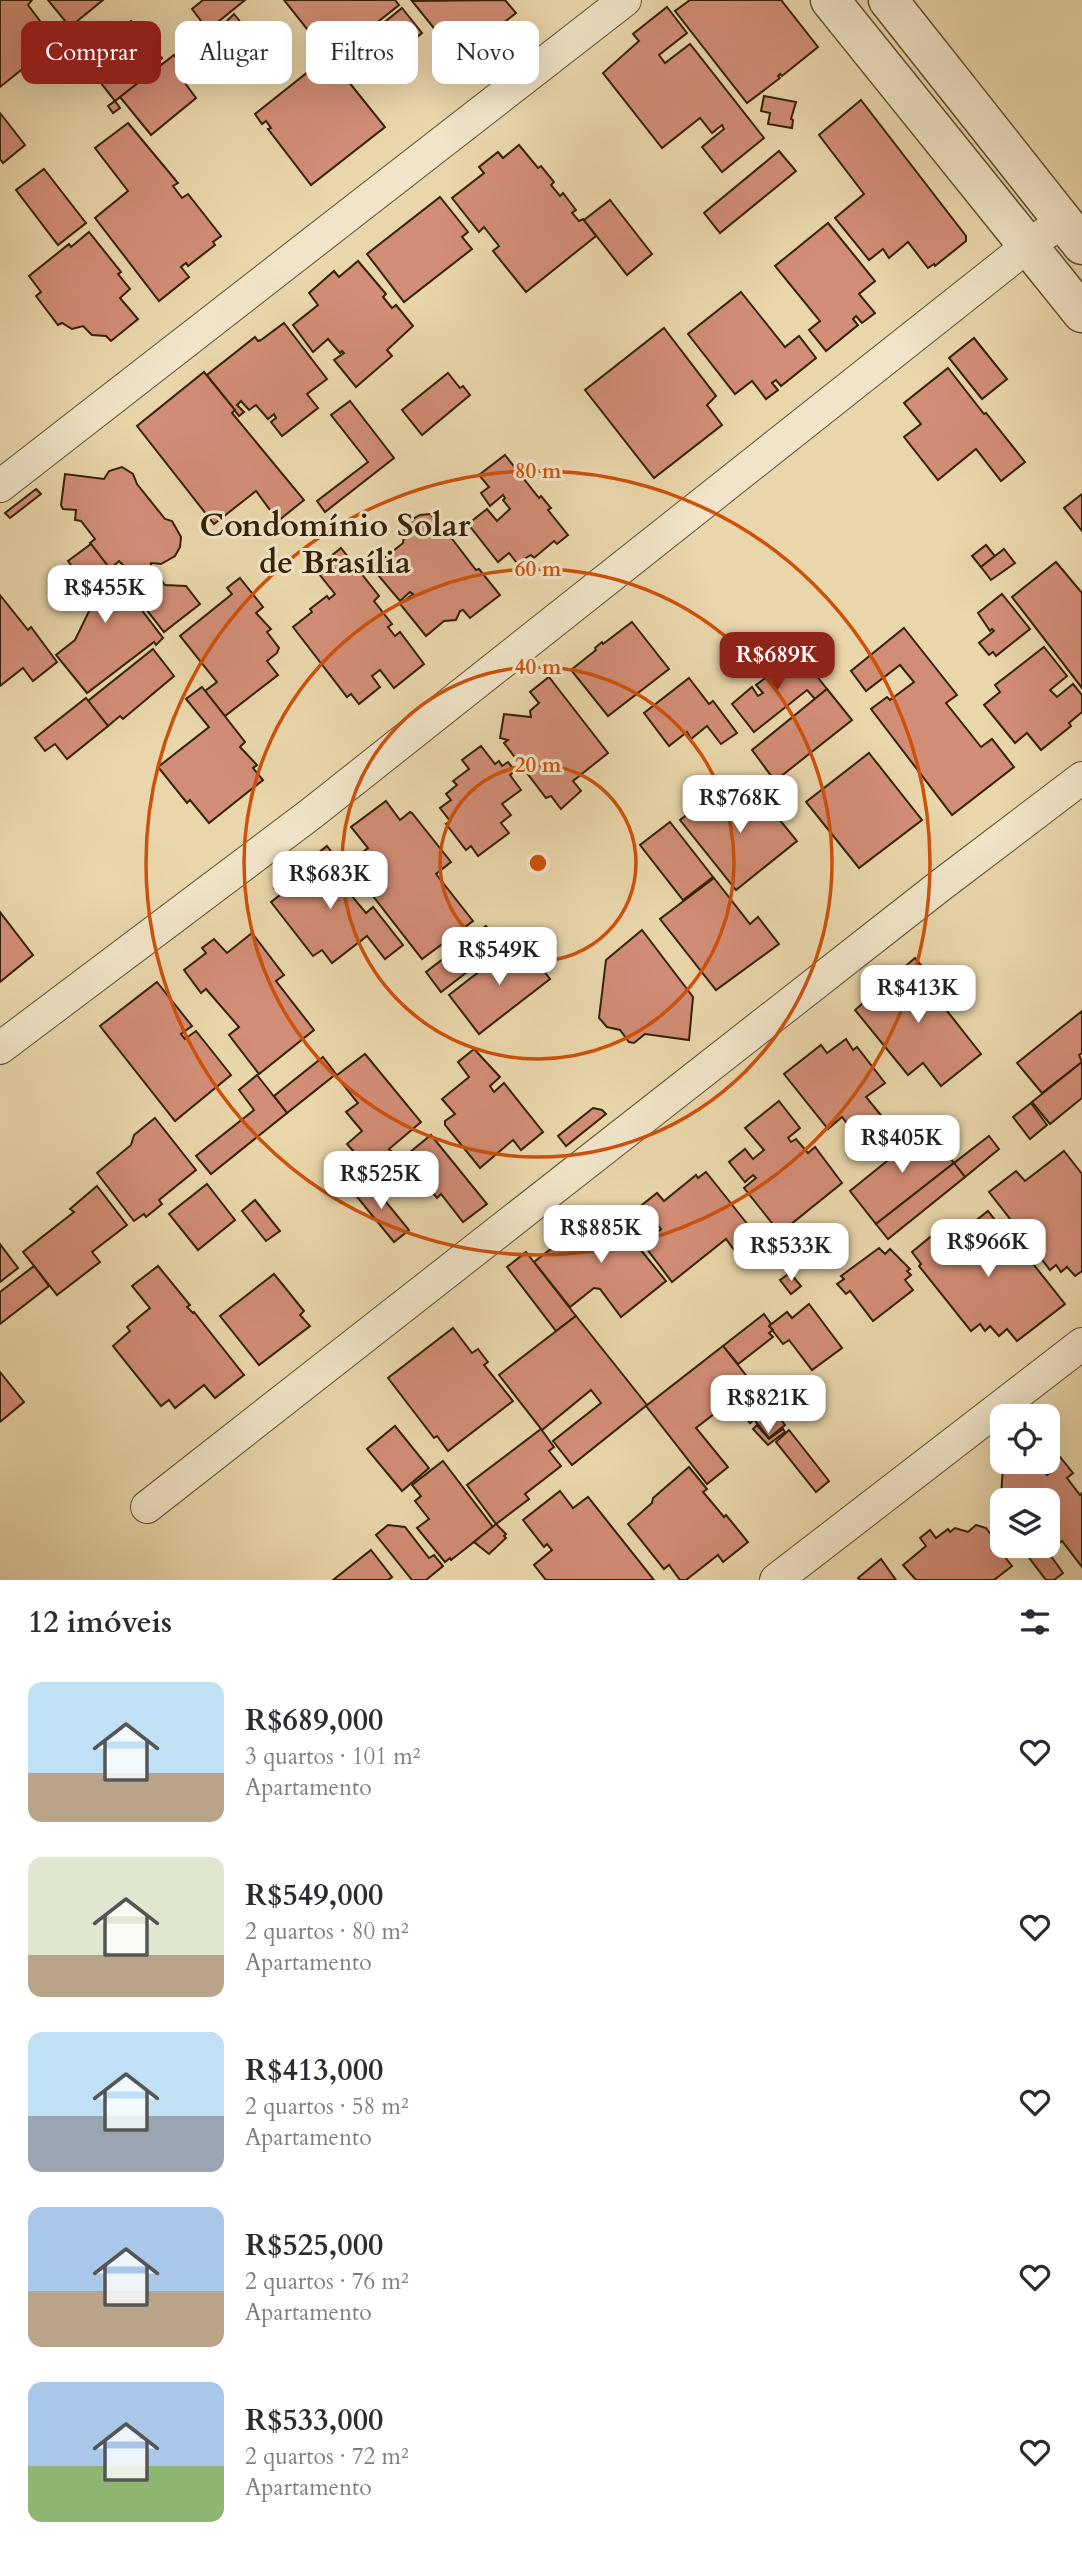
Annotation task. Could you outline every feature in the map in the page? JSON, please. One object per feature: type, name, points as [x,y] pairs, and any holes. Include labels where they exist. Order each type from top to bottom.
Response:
[{"type":"street","points":[[0,486],[625,0]]},
{"type":"street","points":[[830,0],[1082,313]]},
{"type":"street","points":[[0,1048],[312,813],[1029,245],[1072,233],[888,0]]},
{"type":"street","points":[[147,1507],[919,902],[1082,778]]},
{"type":"street","points":[[776,1580],[1082,1344]]},
{"type":"building","points":[[0,0],[32,0],[28,5],[40,21],[21,21],[21,70],[0,87]]},
{"type":"building","points":[[48,0],[103,0],[77,21],[65,21]]},
{"type":"building","points":[[203,0],[245,0],[219,21],[201,21],[192,9]]},
{"type":"building","points":[[284,0],[395,0],[399,5],[379,21],[306,21],[306,28]]},
{"type":"building","points":[[505,0],[516,13],[506,21],[432,21],[432,26],[412,1]]},
{"type":"building","points":[[690,0],[781,0],[818,47],[782,76],[780,74],[780,78],[747,103],[675,11]]},
{"type":"building","points":[[667,7],[687,33],[659,55],[665,63],[690,44],[764,138],[722,172],[702,147],[724,129],[722,125],[712,133],[700,118],[662,148],[603,73],[639,41],[633,34]]},
{"type":"building","points":[[402,8],[412,21],[386,21]]},
{"type":"building","points":[[234,14],[240,21],[227,21]]},
{"type":"building","points":[[174,55],[175,84],[186,84],[196,98],[151,135],[120,97],[137,84],[161,84],[161,65]]},
{"type":"building","points":[[306,73],[306,84],[350,84],[385,127],[311,185],[268,129],[271,128],[266,121],[262,124],[255,114]]},
{"type":"building","points":[[102,84],[137,84],[115,101]]},
{"type":"building","points":[[764,96],[796,102],[791,119],[792,128],[768,124],[770,113],[761,111]]},
{"type":"building","points":[[861,100],[966,236],[966,241],[935,266],[934,264],[928,268],[908,242],[889,258],[883,249],[869,260],[835,218],[864,194],[819,135]]},
{"type":"building","points":[[115,101],[120,108],[113,113],[108,106]]},
{"type":"building","points":[[0,113],[25,145],[3,163],[0,159]]},
{"type":"building","points":[[128,123],[178,183],[173,186],[182,198],[188,194],[221,236],[213,242],[215,245],[188,266],[186,263],[181,267],[189,277],[159,301],[95,218],[128,191],[95,148]]},
{"type":"building","points":[[519,145],[554,182],[551,185],[560,196],[563,193],[576,210],[572,213],[579,221],[583,219],[596,236],[526,292],[493,251],[499,246],[484,227],[479,232],[452,198],[484,173],[479,167],[498,152],[503,158]]},
{"type":"building","points":[[779,151],[796,171],[720,233],[704,213]]},
{"type":"building","points":[[44,169],[86,223],[58,245],[16,190]]},
{"type":"building","points":[[440,197],[468,232],[462,237],[472,249],[404,302],[367,254]]},
{"type":"building","points":[[610,200],[652,254],[627,275],[584,220]]},
{"type":"building","points":[[828,223],[875,281],[859,294],[875,313],[862,323],[856,316],[853,319],[858,325],[826,351],[809,330],[820,321],[775,266]]},
{"type":"building","points":[[89,232],[121,272],[118,274],[130,289],[120,298],[138,319],[111,341],[106,336],[92,335],[83,326],[72,329],[62,323],[58,325],[36,296],[41,292],[29,276],[69,244],[71,247]]},
{"type":"building","points":[[358,261],[386,294],[383,297],[392,308],[396,305],[413,326],[387,350],[392,356],[356,387],[334,360],[344,353],[342,351],[340,353],[328,339],[313,352],[293,325],[318,305],[309,293],[334,271],[339,277]]},
{"type":"building","points":[[741,292],[785,347],[799,336],[816,358],[781,386],[776,380],[772,383],[778,390],[766,399],[752,381],[735,394],[688,334]]},
{"type":"building","points":[[284,323],[327,379],[307,394],[318,408],[282,436],[271,422],[276,418],[274,414],[268,419],[256,405],[249,410],[241,401],[237,405],[244,412],[239,416],[207,375],[255,337],[258,341],[261,340]]},
{"type":"building","points":[[664,328],[716,396],[707,405],[722,425],[654,478],[585,390]]},
{"type":"building","points":[[974,338],[1007,379],[982,399],[949,358]]},
{"type":"building","points":[[948,368],[1025,462],[1001,481],[976,449],[938,480],[904,437],[921,424],[904,403]]},
{"type":"building","points":[[204,372],[235,410],[232,413],[304,500],[278,521],[256,491],[214,524],[137,426]]},
{"type":"building","points":[[448,373],[460,388],[463,386],[470,395],[422,435],[402,410]]},
{"type":"building","points":[[350,401],[394,458],[325,512],[317,501],[368,462],[331,415]]},
{"type":"building","points":[[505,455],[539,498],[541,496],[551,508],[548,510],[568,535],[557,544],[554,541],[534,558],[531,555],[517,563],[509,553],[498,562],[468,524],[487,509],[497,521],[510,509],[503,500],[503,495],[490,506],[481,493],[489,487],[479,475]]},
{"type":"building","points":[[122,467],[133,474],[137,484],[165,519],[172,521],[181,537],[175,556],[161,564],[151,563],[151,575],[155,572],[165,585],[186,586],[200,604],[164,632],[131,590],[136,587],[122,568],[124,566],[119,561],[110,569],[90,543],[95,539],[81,521],[75,520],[76,510],[63,509],[61,505],[65,474],[104,479],[109,471]]},
{"type":"building","points":[[36,489],[41,494],[10,518],[5,513]]},
{"type":"building","points":[[1082,494],[1082,531],[1064,508]]},
{"type":"building","points":[[430,514],[500,595],[470,618],[463,610],[460,611],[456,620],[444,621],[426,636],[400,604],[413,594],[410,592],[400,601],[372,568],[403,543],[405,529],[411,520]]},
{"type":"building","points":[[91,544],[163,638],[87,693],[56,655],[75,640],[94,601],[68,561]]},
{"type":"building","points":[[986,545],[995,556],[981,567],[972,556]]},
{"type":"building","points":[[341,548],[379,596],[374,601],[392,624],[388,627],[395,636],[400,632],[424,664],[394,688],[380,670],[372,676],[380,687],[359,704],[351,694],[347,697],[293,627],[312,612],[310,609],[327,596],[329,599],[335,594],[315,569]]},
{"type":"building","points":[[1004,549],[1015,563],[991,580],[981,567]]},
{"type":"building","points":[[1056,562],[1082,593],[1082,688],[1012,597]]},
{"type":"building","points":[[240,578],[263,607],[256,613],[271,629],[267,632],[279,648],[267,661],[278,675],[225,716],[205,691],[217,682],[180,636],[232,594],[227,588]]},
{"type":"building","points":[[1002,594],[1030,629],[996,656],[993,652],[989,655],[979,643],[994,631],[990,631],[978,613]]},
{"type":"building","points":[[0,595],[28,630],[31,627],[57,662],[33,681],[23,668],[0,686]]},
{"type":"building","points":[[632,622],[669,669],[608,716],[571,670],[602,642],[603,644]]},
{"type":"building","points":[[904,628],[957,695],[946,703],[981,747],[992,739],[1014,767],[952,815],[871,709],[887,697],[890,700],[914,682],[900,665],[866,691],[851,671]]},
{"type":"building","points":[[1044,647],[1067,676],[1050,690],[1057,697],[1073,684],[1082,695],[1082,712],[1069,723],[1071,726],[1041,750],[1027,733],[1015,743],[984,705],[1000,692],[995,685]]},
{"type":"building","points":[[153,649],[174,676],[123,719],[120,716],[108,726],[88,701]]},
{"type":"building","points":[[774,659],[789,670],[803,659],[827,689],[815,699],[807,690],[754,732],[732,704],[752,687],[758,696],[763,693],[756,685],[768,676],[763,669]]},
{"type":"building","points":[[549,677],[608,753],[573,781],[581,791],[561,809],[551,796],[546,798],[504,743],[508,740],[500,738],[504,714],[531,717],[530,711],[539,703],[530,692]]},
{"type":"building","points":[[689,678],[709,704],[713,701],[737,733],[721,744],[707,726],[691,739],[687,732],[669,746],[644,713]]},
{"type":"building","points":[[202,687],[245,742],[240,747],[257,765],[253,768],[263,780],[209,823],[190,800],[187,803],[158,767],[209,727],[186,699]]},
{"type":"building","points":[[827,689],[852,720],[775,781],[752,750]]},
{"type":"building","points":[[86,698],[108,726],[67,759],[55,744],[45,751],[35,738]]},
{"type":"building","points":[[481,746],[495,764],[499,761],[502,766],[508,762],[515,771],[510,775],[521,790],[502,804],[511,815],[501,823],[509,833],[478,856],[471,846],[466,850],[446,824],[450,821],[440,808],[451,800],[446,794],[457,785],[453,781],[469,769],[462,760]]},
{"type":"building","points":[[869,753],[922,820],[859,868],[806,802]]},
{"type":"building","points":[[748,781],[797,841],[736,890],[680,820],[698,806],[706,815]]},
{"type":"building","points":[[386,801],[400,820],[412,813],[451,862],[436,874],[473,921],[422,959],[348,864],[368,848],[351,827]]},
{"type":"building","points":[[670,822],[713,877],[683,900],[640,845]]},
{"type":"building","points":[[327,846],[348,873],[339,880],[366,913],[373,907],[403,945],[385,959],[367,936],[332,963],[322,950],[313,956],[271,902],[280,895],[274,888]]},
{"type":"building","points":[[714,878],[750,924],[758,917],[779,944],[716,990],[660,919]]},
{"type":"building","points":[[0,912],[33,955],[0,982]]},
{"type":"building","points":[[486,926],[501,946],[441,992],[426,972]]},
{"type":"building","points":[[642,930],[693,997],[689,1040],[645,1034],[634,1043],[629,1042],[620,1030],[607,1027],[599,1018],[606,960]]},
{"type":"building","points":[[252,933],[284,975],[276,981],[314,1030],[259,1074],[229,1035],[239,1027],[206,989],[201,993],[184,970],[206,953],[202,948],[214,939],[227,953]]},
{"type":"building","points":[[520,940],[550,979],[479,1034],[449,995]]},
{"type":"building","points":[[915,958],[947,997],[940,1002],[981,1054],[941,1086],[923,1063],[908,1075],[855,1010]]},
{"type":"building","points":[[157,982],[192,1026],[181,1034],[185,1039],[196,1031],[231,1075],[175,1121],[100,1026]]},
{"type":"building","points":[[1082,1011],[1082,1053],[1079,1055],[1082,1062],[1042,1093],[1017,1063]]},
{"type":"building","points":[[846,1039],[853,1050],[857,1047],[885,1083],[866,1097],[884,1119],[860,1140],[842,1117],[828,1129],[784,1074],[821,1045],[827,1053]]},
{"type":"building","points":[[474,1049],[500,1077],[490,1086],[494,1092],[504,1083],[543,1132],[521,1150],[513,1140],[480,1168],[445,1125],[445,1121],[455,1114],[442,1099],[469,1077],[458,1062]]},
{"type":"building","points":[[365,1054],[421,1122],[389,1149],[399,1161],[378,1179],[347,1144],[362,1131],[346,1112],[358,1103],[336,1076]]},
{"type":"building","points":[[323,1057],[336,1074],[287,1113],[274,1096]]},
{"type":"building","points":[[1082,1062],[1082,1098],[1050,1124],[1032,1102]]},
{"type":"building","points":[[257,1075],[287,1113],[211,1174],[196,1156],[254,1110],[239,1090]]},
{"type":"building","points":[[779,1101],[800,1128],[788,1138],[791,1142],[796,1139],[808,1153],[815,1147],[842,1183],[780,1233],[744,1188],[756,1178],[753,1175],[745,1182],[729,1162],[745,1149],[753,1159],[764,1150],[745,1128]]},
{"type":"building","points":[[1031,1103],[1047,1125],[1030,1139],[1013,1117]]},
{"type":"building","points":[[593,1108],[606,1114],[566,1146],[558,1136]]},
{"type":"building","points":[[155,1118],[196,1170],[159,1200],[162,1204],[146,1217],[144,1214],[134,1221],[97,1173],[131,1145],[134,1135]]},
{"type":"building","points":[[924,1125],[954,1163],[876,1224],[850,1191],[892,1157],[888,1153]]},
{"type":"building","points":[[431,1135],[487,1204],[463,1222],[441,1194],[437,1198],[404,1157]]},
{"type":"building","points":[[989,1136],[999,1149],[965,1177],[954,1163]]},
{"type":"building","points":[[1064,1151],[1082,1174],[1082,1271],[1075,1276],[1067,1267],[1061,1272],[1056,1265],[1050,1270],[989,1192],[1016,1171],[1025,1181]]},
{"type":"building","points":[[954,1163],[965,1177],[888,1239],[876,1224]]},
{"type":"building","points":[[706,1172],[764,1245],[743,1262],[726,1239],[672,1282],[643,1244],[661,1229],[642,1205],[657,1193],[664,1201],[696,1175],[698,1178]]},
{"type":"building","points":[[368,1180],[409,1230],[394,1242],[353,1192]]},
{"type":"building","points":[[207,1184],[235,1220],[198,1250],[169,1214]]},
{"type":"building","points":[[97,1186],[127,1225],[92,1252],[100,1262],[57,1295],[23,1252],[74,1212],[70,1209]]},
{"type":"building","points":[[255,1200],[280,1231],[266,1241],[242,1211]]},
{"type":"building","points":[[606,1207],[666,1281],[621,1317],[600,1289],[594,1288],[570,1307],[534,1262]]},
{"type":"building","points":[[988,1211],[1065,1304],[1017,1341],[1007,1329],[999,1336],[990,1326],[985,1331],[980,1324],[971,1331],[919,1266],[921,1264],[912,1252],[940,1229],[950,1241]]},
{"type":"building","points":[[0,1244],[18,1268],[0,1282]]},
{"type":"building","points":[[879,1248],[885,1254],[890,1249],[910,1269],[907,1271],[911,1275],[905,1280],[913,1290],[873,1321],[850,1291],[846,1294],[837,1284],[844,1279],[841,1276]]},
{"type":"building","points":[[526,1252],[576,1316],[556,1331],[507,1267]]},
{"type":"building","points":[[34,1266],[49,1286],[0,1324],[0,1292]]},
{"type":"building","points":[[158,1266],[190,1305],[187,1307],[194,1312],[244,1375],[215,1398],[204,1385],[175,1408],[169,1400],[161,1406],[113,1346],[130,1331],[127,1327],[150,1308],[132,1286]]},
{"type":"building","points":[[790,1273],[801,1286],[791,1294],[780,1280]]},
{"type":"building","points":[[274,1274],[304,1311],[300,1315],[310,1326],[259,1365],[220,1316]]},
{"type":"building","points":[[809,1304],[842,1348],[812,1370],[789,1340],[783,1344],[769,1326],[787,1312],[792,1318]]},
{"type":"building","points":[[764,1314],[771,1324],[769,1326],[773,1330],[769,1333],[773,1337],[738,1364],[723,1346]]},
{"type":"building","points":[[576,1316],[647,1405],[572,1465],[553,1441],[601,1403],[591,1390],[542,1430],[499,1375]]},
{"type":"building","points":[[453,1328],[472,1353],[478,1349],[488,1362],[484,1365],[513,1401],[448,1451],[437,1436],[434,1438],[388,1378]]},
{"type":"building","points":[[723,1346],[771,1407],[750,1423],[732,1400],[696,1428],[728,1467],[707,1484],[646,1406]]},
{"type":"building","points":[[0,1372],[24,1402],[0,1422]]},
{"type":"building","points":[[772,1407],[785,1425],[769,1438],[755,1421]]},
{"type":"building","points":[[757,1425],[769,1439],[783,1429],[785,1432],[768,1445],[753,1429]]},
{"type":"building","points":[[395,1426],[429,1468],[402,1491],[367,1449]]},
{"type":"building","points":[[541,1429],[554,1447],[549,1451],[561,1466],[525,1494],[529,1499],[496,1524],[467,1485]]},
{"type":"building","points":[[789,1430],[829,1481],[816,1492],[776,1442]]},
{"type":"building","points":[[1060,1457],[1073,1473],[1067,1478],[1080,1495],[1082,1493],[1082,1567],[1062,1541],[1060,1543],[1060,1488],[1002,1488],[1002,1474],[1060,1474]]},
{"type":"building","points":[[443,1461],[493,1527],[445,1562],[417,1528],[429,1519],[415,1501],[421,1496],[412,1485]]},
{"type":"building","points":[[689,1467],[707,1489],[703,1492],[748,1542],[723,1562],[718,1555],[686,1580],[680,1580],[669,1565],[664,1569],[628,1524]]},
{"type":"building","points":[[560,1491],[573,1508],[588,1497],[654,1580],[546,1580],[534,1565],[552,1550],[547,1544],[544,1547],[523,1520]]},
{"type":"building","points":[[496,1524],[506,1534],[506,1538],[489,1554],[474,1542]]},
{"type":"building","points":[[388,1525],[405,1527],[429,1558],[434,1555],[443,1566],[426,1580],[412,1580],[376,1535]]},
{"type":"building","points":[[976,1525],[986,1528],[990,1533],[990,1558],[1006,1558],[1012,1566],[994,1580],[916,1580],[903,1565],[926,1546],[920,1538],[930,1530],[936,1538],[948,1529],[950,1532],[955,1528],[968,1532]]},
{"type":"building","points":[[371,1550],[392,1577],[388,1580],[333,1580]]},
{"type":"building","points":[[1029,1558],[1052,1558],[1063,1573],[1054,1580],[1046,1580]]},
{"type":"building","points":[[881,1559],[896,1580],[858,1578]]},
{"type":"district","name":"Condomínio Solar de Brasília","points":[[335,544]]}]
